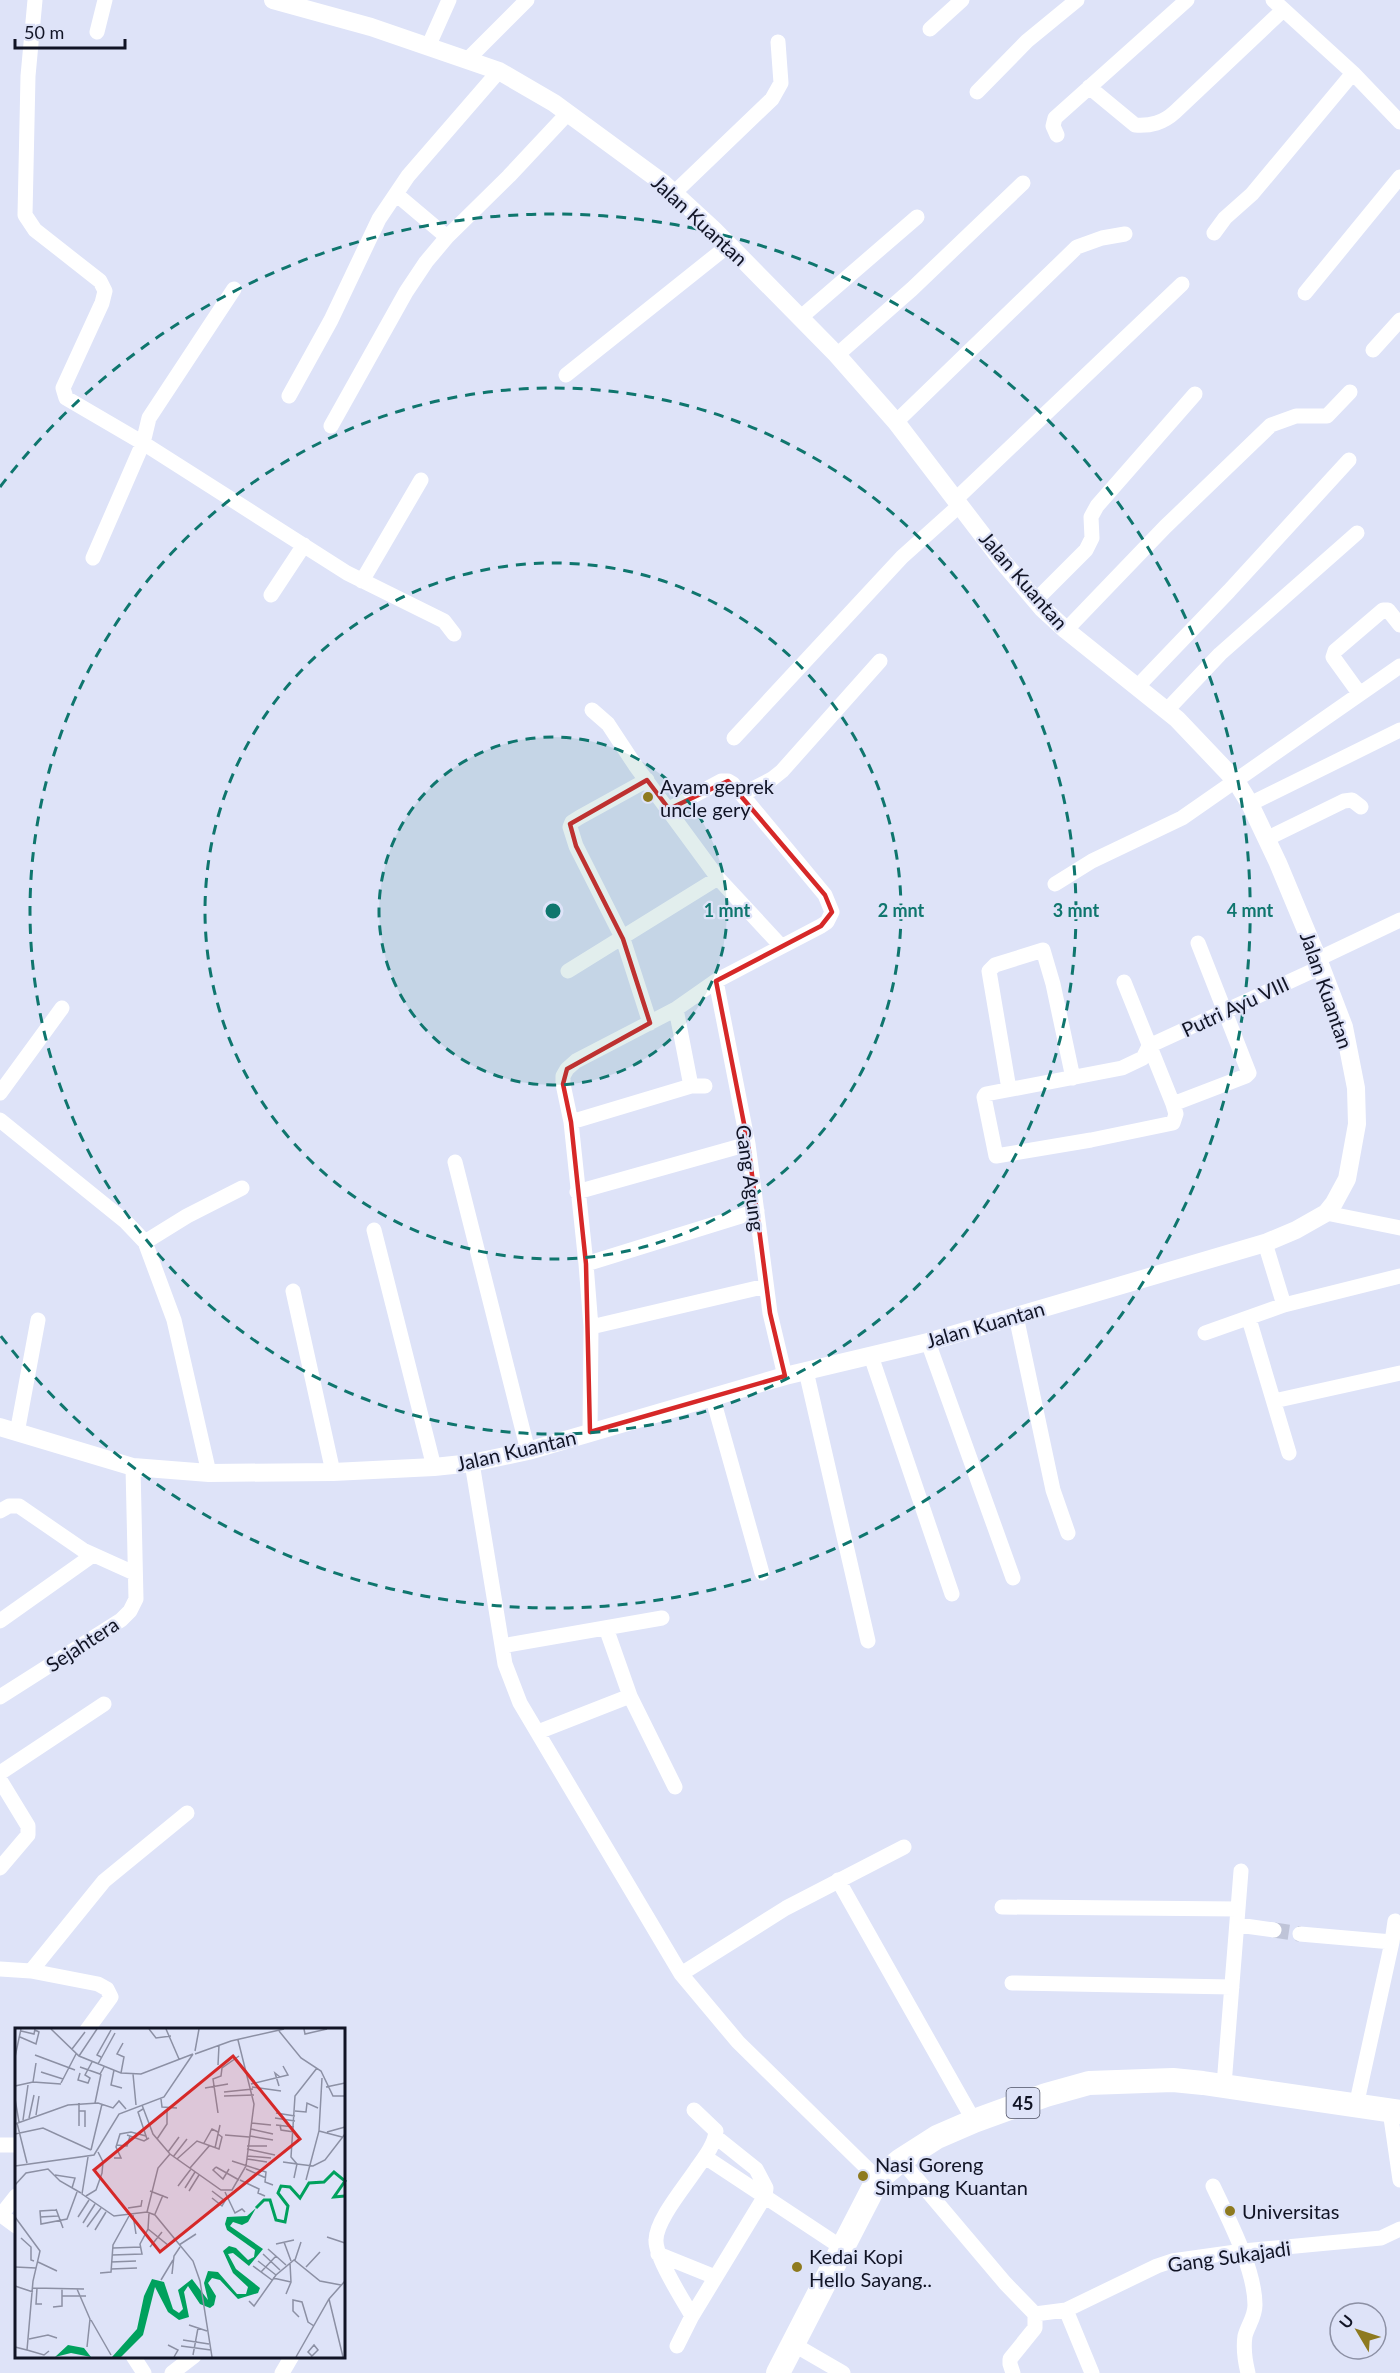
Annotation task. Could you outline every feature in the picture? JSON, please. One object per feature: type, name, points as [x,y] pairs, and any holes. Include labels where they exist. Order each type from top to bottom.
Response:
[{"type":"highway","name":"45","points":[[778,2373],[878,2179],[901,2160],[937,2137],[974,2121],[1046,2095],[1089,2083],[1173,2080],[1224,2085],[1261,2093],[1395,2112]]},
{"type":"street","points":[[35,0],[28,76],[25,215],[35,230],[99,281],[105,291],[102,303],[63,388],[63,394],[71,403],[143,443],[362,581],[444,621],[454,634]]},
{"type":"street","points":[[98,32],[105,0]]},
{"type":"street","name":"Jalan Kuantan","points":[[8,1430],[133,1467],[209,1473],[333,1472],[472,1463],[528,1451],[785,1376],[928,1342],[1265,1243],[1296,1230],[1326,1213],[1347,1179],[1357,1124],[1356,1088],[1344,1027],[1320,963],[1250,804],[1236,781],[1209,750],[1167,710],[1066,630],[1036,600],[1003,562],[896,422],[837,355],[729,245],[674,193],[630,157],[522,82],[499,71],[371,27],[273,0]]},
{"type":"street","points":[[428,46],[448,0]]},
{"type":"street","points":[[468,59],[527,0]]},
{"type":"street","points":[[930,29],[962,0]]},
{"type":"street","points":[[977,92],[1027,41],[1077,0]]},
{"type":"street","points":[[1058,135],[1053,126],[1055,118],[1187,0]]},
{"type":"street","points":[[1089,87],[1135,125],[1167,120],[1278,5],[1353,73],[1400,122]]},
{"type":"street","points":[[674,193],[771,99],[781,83],[778,42]]},
{"type":"street","points":[[289,396],[331,320],[379,219],[408,176],[499,71]]},
{"type":"street","points":[[1214,233],[1225,218],[1252,194],[1353,73]]},
{"type":"street","points":[[331,426],[408,288],[426,262],[447,237],[510,176],[568,113]]},
{"type":"street","points":[[1305,294],[1400,177]]},
{"type":"street","points":[[837,355],[912,289],[1023,183]]},
{"type":"street","points":[[396,194],[447,237]]},
{"type":"street","points":[[800,318],[917,217]]},
{"type":"street","points":[[896,422],[1077,247],[1102,238],[1125,234]]},
{"type":"street","points":[[566,375],[729,245]]},
{"type":"street","points":[[734,738],[902,557],[1182,284]]},
{"type":"street","points":[[93,558],[143,443],[146,427],[156,406],[234,289]]},
{"type":"street","points":[[1373,350],[1400,320]]},
{"type":"street","points":[[1066,630],[1165,527],[1271,424],[1296,416],[1327,416],[1350,392]]},
{"type":"street","points":[[1036,600],[1089,546],[1092,538],[1091,517],[1096,506],[1195,394]]},
{"type":"street","points":[[1137,686],[1229,591],[1349,460]]},
{"type":"street","points":[[362,581],[421,480]]},
{"type":"street","points":[[1167,710],[1220,654],[1357,533]]},
{"type":"street","points":[[271,595],[304,545]]},
{"type":"street","points":[[1359,693],[1333,657],[1335,651],[1383,610],[1388,610],[1400,625]]},
{"type":"street","points":[[743,794],[772,779],[782,771],[880,661]]},
{"type":"street","points":[[1055,884],[1092,861],[1182,818],[1400,666]]},
{"type":"street","points":[[592,710],[608,724],[718,878],[781,946]]},
{"type":"street","points":[[1250,804],[1400,730]]},
{"type":"street","points":[[647,780],[580,817],[572,822],[570,827],[576,846],[623,939],[650,1023]]},
{"type":"street","points":[[590,1432],[591,1327],[571,1122],[562,1084],[563,1076],[576,1061],[676,1009],[716,981],[809,933],[827,922],[832,912],[825,895],[743,794],[728,781],[721,781],[669,809]]},
{"type":"street","points":[[1266,839],[1344,801],[1352,800],[1360,807]]},
{"type":"street","points":[[568,971],[718,878]]},
{"type":"street","name":"Putri Ayu VIII","points":[[1173,1104],[1176,1114],[1173,1123],[999,1156],[994,1153],[984,1097],[987,1093],[1122,1068],[1138,1062],[1143,1058],[1149,1046],[1320,963],[1400,920]]},
{"type":"street","points":[[1124,982],[1173,1104],[1246,1077],[1249,1073],[1198,943]]},
{"type":"street","points":[[1009,1089],[989,971],[995,964],[1043,950],[1053,984],[1073,1077]]},
{"type":"street","name":"Gang Agung","points":[[716,981],[748,1144],[770,1313],[785,1376]]},
{"type":"street","points":[[0,1093],[62,1008]]},
{"type":"street","points":[[571,1122],[698,1086],[676,1009]]},
{"type":"street","points":[[0,1120],[126,1222],[146,1242],[174,1320],[209,1473]]},
{"type":"street","points":[[577,1192],[748,1144]]},
{"type":"street","points":[[455,1162],[528,1451]]},
{"type":"street","points":[[146,1242],[187,1215],[242,1188]]},
{"type":"street","points":[[586,1264],[757,1211]]},
{"type":"street","points":[[1326,1213],[1400,1228]]},
{"type":"street","points":[[374,1230],[434,1467]]},
{"type":"street","points":[[1265,1243],[1284,1305]]},
{"type":"street","points":[[1205,1333],[1284,1305],[1400,1276]]},
{"type":"street","points":[[591,1327],[766,1286]]},
{"type":"street","points":[[293,1291],[333,1472]]},
{"type":"street","points":[[1016,1316],[1050,1477],[1068,1533]]},
{"type":"street","points":[[1249,1319],[1289,1453]]},
{"type":"street","points":[[8,1430],[38,1320]]},
{"type":"street","points":[[928,1342],[1013,1578]]},
{"type":"street","points":[[871,1356],[952,1594]]},
{"type":"street","points":[[806,1371],[868,1641]]},
{"type":"street","points":[[1274,1401],[1400,1373]]},
{"type":"street","points":[[712,1399],[762,1573]]},
{"type":"street","points":[[472,1463],[505,1664],[520,1703],[681,1974],[738,2042],[878,2179]]},
{"type":"street","name":"Sejahtera","points":[[0,1697],[121,1620],[130,1611],[136,1599],[133,1467]]},
{"type":"street","points":[[0,1511],[9,1506],[19,1506],[93,1555],[134,1573]]},
{"type":"street","points":[[0,1622],[93,1555]]},
{"type":"street","points":[[502,1646],[662,1618]]},
{"type":"street","points":[[606,1628],[630,1696],[675,1787]]},
{"type":"street","points":[[538,1732],[630,1696]]},
{"type":"street","points":[[0,1773],[104,1704]]},
{"type":"street","points":[[0,1780],[28,1826],[28,1835],[0,1868]]},
{"type":"street","points":[[31,1971],[104,1881],[187,1813]]},
{"type":"street","points":[[681,1974],[786,1908],[904,1846]]},
{"type":"street","points":[[1224,2085],[1241,1871]]},
{"type":"street","points":[[838,1880],[974,2121]]},
{"type":"street","points":[[1002,1907],[1238,1909]]},
{"type":"street","points":[[1356,2106],[1395,1921]]},
{"type":"street","points":[[1238,1925],[1274,1930]]},
{"type":"street","points":[[1300,1934],[1392,1942]]},
{"type":"street","points":[[1,1971],[31,1971],[98,1984],[107,1989],[111,1997],[88,2028]]},
{"type":"street","points":[[1012,1983],[1232,1987]]},
{"type":"street","points":[[692,2316],[658,2254],[656,2240],[659,2228],[716,2137],[716,2131],[694,2110]]},
{"type":"street","points":[[1395,2112],[1400,2180]]},
{"type":"street","points":[[676,2346],[765,2196],[764,2180],[756,2169],[716,2137]]},
{"type":"street","points":[[705,2157],[842,2247]]},
{"type":"street","points":[[901,2160],[1005,2283],[1035,2314],[1035,2328],[1010,2359],[1013,2373]]},
{"type":"street","points":[[1213,2186],[1243,2251],[1255,2301],[1253,2317],[1245,2336],[1248,2373]]},
{"type":"street","points":[[15,2197],[1,2214],[15,2225]]},
{"type":"street","name":"Gang Sukajadi","points":[[1035,2314],[1066,2310],[1172,2261],[1243,2251],[1381,2238],[1400,2229]]},
{"type":"street","points":[[658,2254],[715,2277]]},
{"type":"street","points":[[1066,2310],[1092,2373]]},
{"type":"street","points":[[793,2344],[843,2373]]},
{"type":"street","points":[[134,2358],[144,2373]]},
{"type":"street","points":[[172,2373],[191,2358]]},
{"type":"street","points":[[282,2373],[291,2358]]},
{"type":"highlighted area","points":[[647,780],[669,809],[728,781],[825,895],[832,912],[821,926],[716,981],[748,1144],[770,1313],[785,1376],[590,1432],[586,1264],[571,1122],[563,1084],[567,1069],[650,1023],[623,939],[576,846],[570,824]]},
{"type":"tunnel","points":[[1274,1930],[1300,1934]]},
{"type":"place","name":"Ayam geprek uncle gery","points":[[648,797]]},
{"type":"place","name":"Nasi Goreng Simpang Kuantan","points":[[863,2176]]},
{"type":"place","name":"Universitas","points":[[1230,2211]]},
{"type":"place","name":"Kedai Kopi Hello Sayang..","points":[[797,2267]]}]
